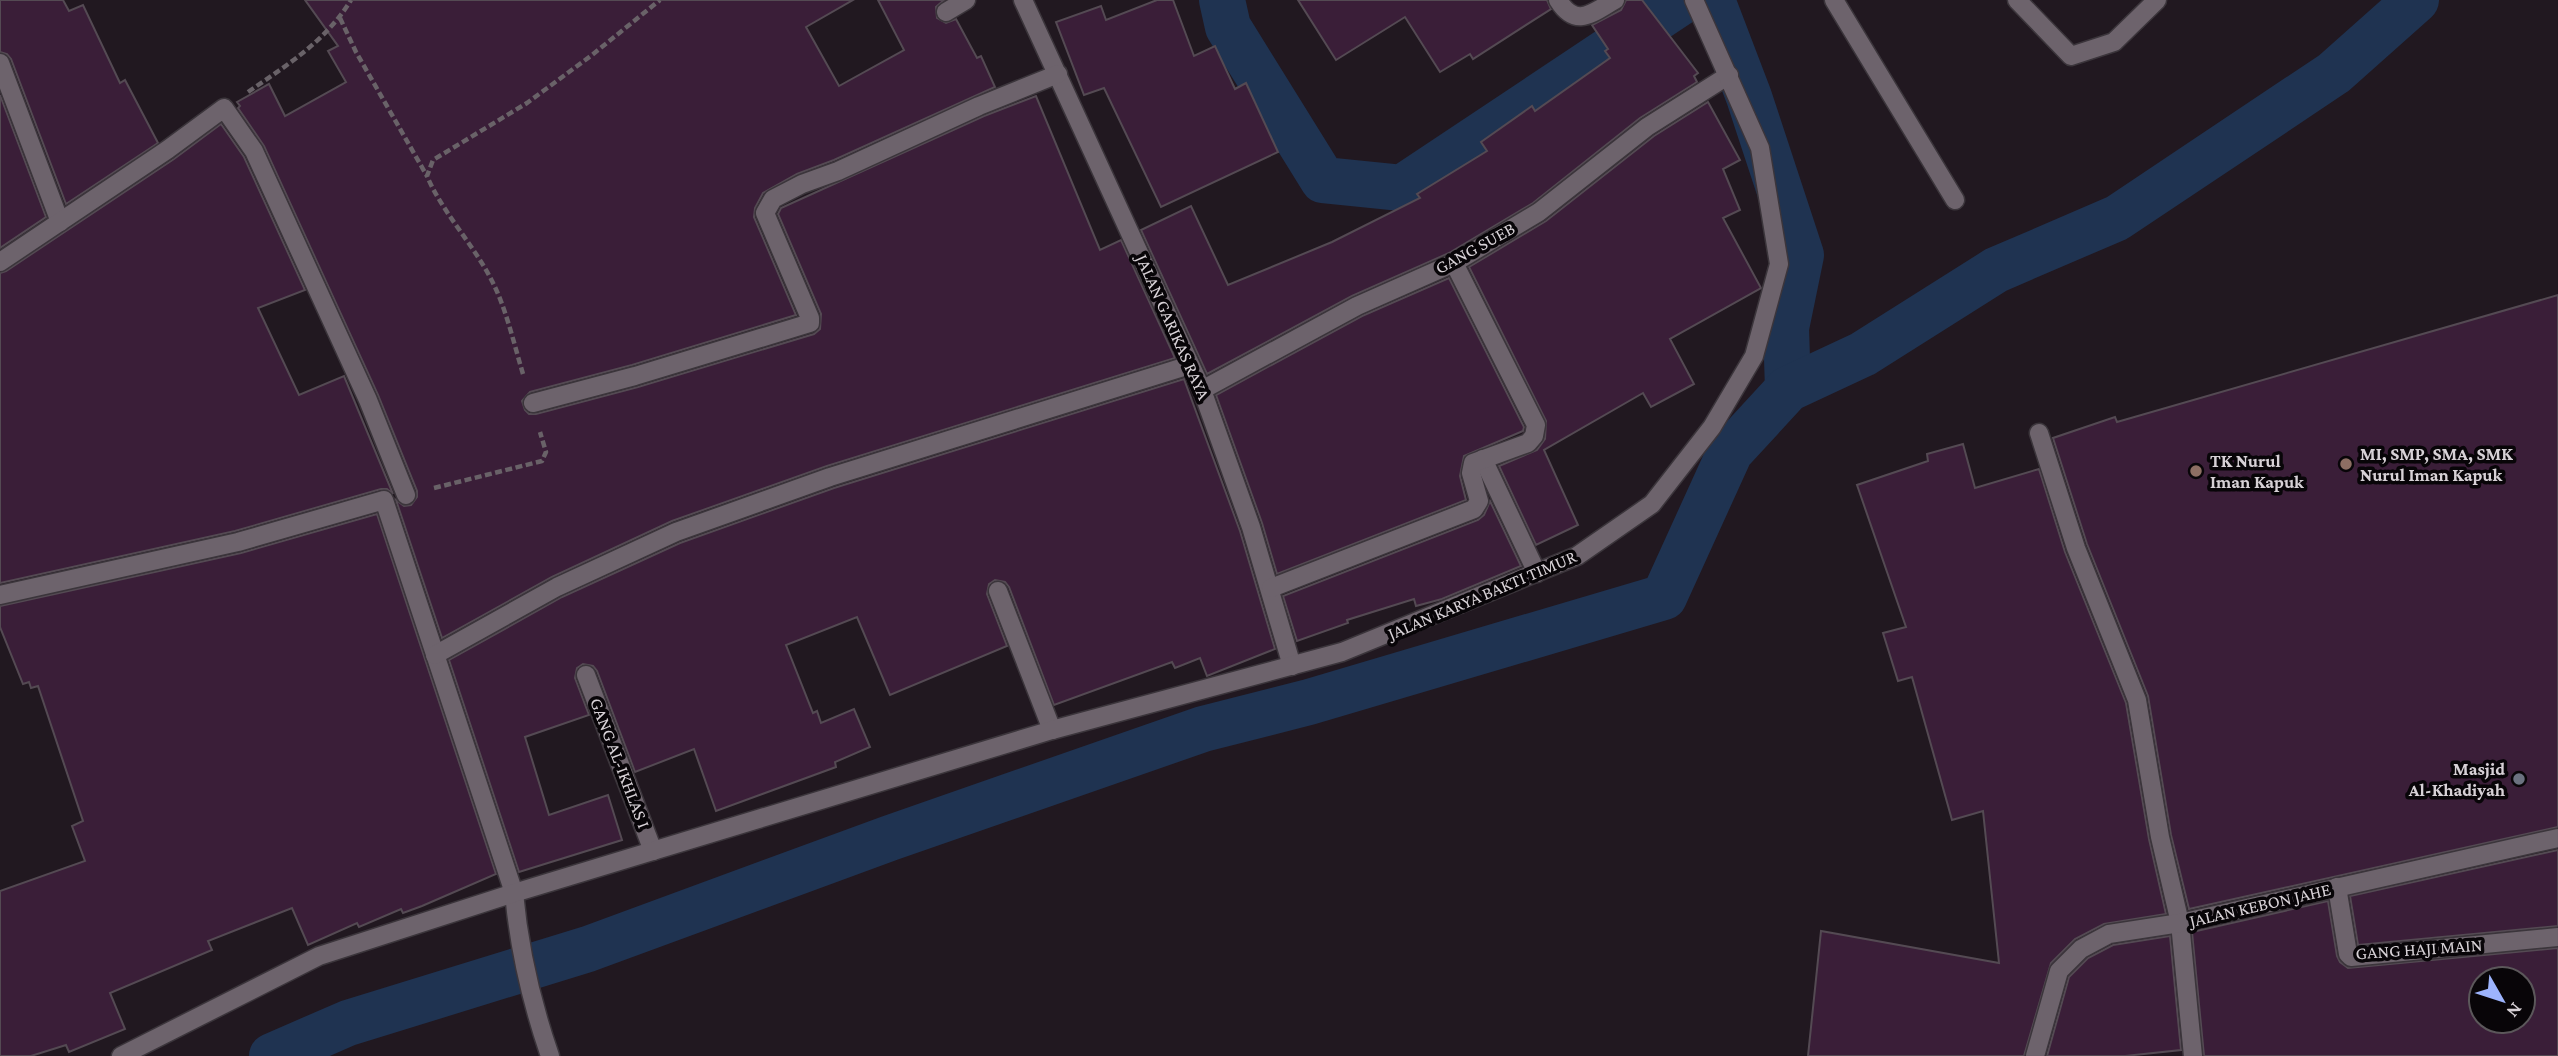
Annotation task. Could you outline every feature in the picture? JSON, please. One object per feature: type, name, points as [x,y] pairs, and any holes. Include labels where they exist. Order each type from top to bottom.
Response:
[{"type":"street","points":[[946,12],[966,0]]},
{"type":"street","name":"JALAN GARIKAS RAYA","points":[[1023,0],[1202,390],[1271,588],[1292,666]]},
{"type":"street","points":[[1558,0],[1564,10],[1577,17],[1584,17],[1615,0]]},
{"type":"street","name":"JALAN KARYA BAKTI TIMUR","points":[[121,1056],[319,956],[514,893],[1052,730],[1342,652],[1577,556],[1652,505],[1713,427],[1754,356],[1779,264],[1760,148],[1694,0]]},
{"type":"street","points":[[1834,0],[1955,200]]},
{"type":"street","points":[[2017,0],[2071,56],[2114,42],[2157,0]]},
{"type":"street","points":[[0,64],[60,222]]},
{"type":"street","points":[[533,403],[635,376],[810,323],[765,213],[773,200],[802,184],[838,171],[979,106],[1058,74]]},
{"type":"street","name":"GANG SUEB","points":[[1202,390],[1357,306],[1454,263],[1539,212],[1647,127],[1729,75]]},
{"type":"street","points":[[0,262],[167,150],[224,108],[254,151],[368,400],[406,495]]},
{"type":"street","points":[[1271,588],[1474,509],[1479,501],[1471,470],[1473,463],[1528,443],[1534,436],[1536,425],[1454,263]]},
{"type":"street","points":[[435,655],[557,587],[676,532],[830,477],[1190,365]]},
{"type":"street","points":[[2039,433],[2076,548],[2137,700],[2160,837],[2180,923],[2193,1056]]},
{"type":"street","points":[[1483,459],[1537,573]]},
{"type":"street","points":[[0,595],[238,542],[384,500],[514,893],[518,930],[539,1024],[550,1056]]},
{"type":"street","points":[[998,591],[1052,730]]},
{"type":"street","name":"GANG AL-IKHLAS I","points":[[586,675],[653,851]]},
{"type":"street","name":"JALAN KEBON JAHE","points":[[2035,1056],[2059,971],[2081,949],[2109,934],[2180,923],[2558,838]]},
{"type":"street","name":"GANG HAJI MAIN","points":[[2337,887],[2348,954],[2351,957],[2558,937]]},
{"type":"path","points":[[224,108],[308,51],[340,18],[351,0]]},
{"type":"path","points":[[427,176],[433,160],[527,103],[660,0]]},
{"type":"path","points":[[340,18],[433,191],[493,282],[533,403],[546,452],[542,461],[406,495]]},
{"type":"building","points":[[0,0],[63,0],[69,11],[83,5],[120,83],[125,80],[158,143],[66,204],[11,59],[0,52]]},
{"type":"building","points":[[305,0],[853,0],[806,27],[839,86],[904,50],[878,0],[944,0],[936,7],[937,18],[946,23],[956,19],[977,58],[981,56],[995,87],[797,174],[763,193],[755,208],[754,217],[796,315],[632,365],[530,392],[522,401],[529,414],[638,387],[814,334],[820,329],[821,314],[778,214],[781,208],[984,116],[1036,96],[1100,250],[1121,240],[1175,358],[827,466],[672,521],[552,577],[442,638],[396,500],[404,506],[411,505],[417,497],[417,491],[378,395],[264,146],[238,108],[240,106],[237,102],[269,84],[285,116],[346,82],[328,51],[338,46]]},
{"type":"building","points":[[1157,0],[1173,0],[1194,56],[1215,46],[1235,89],[1246,83],[1278,152],[1161,207],[1104,88],[1084,95],[1056,22],[1101,6],[1106,20]]},
{"type":"building","points":[[1298,0],[1547,0],[1551,9],[1473,59],[1470,54],[1440,72],[1405,17],[1336,60]]},
{"type":"building","points":[[1626,0],[1642,0],[1698,73],[1694,76],[1697,82],[1640,118],[1533,203],[1449,253],[1352,296],[1207,374],[1141,230],[1191,206],[1228,285],[1332,242],[1420,198],[1417,194],[1487,151],[1481,142],[1532,106],[1535,111],[1610,58],[1605,51],[1608,49],[1592,25],[1621,10]]},
{"type":"building","points":[[0,95],[46,217],[0,248]]},
{"type":"building","points":[[1708,102],[1740,160],[1723,169],[1740,210],[1723,218],[1761,288],[1670,339],[1694,384],[1651,407],[1643,393],[1544,450],[1578,525],[1536,545],[1499,466],[1537,450],[1545,439],[1546,421],[1469,267],[1546,221],[1654,136]]},
{"type":"building","points":[[221,124],[244,157],[305,290],[258,308],[299,395],[344,376],[393,494],[387,489],[381,489],[235,531],[0,583],[0,273],[174,159]]},
{"type":"building","points":[[1449,278],[1524,427],[1523,431],[1464,456],[1460,476],[1466,500],[1277,574],[1262,523],[1216,395],[1362,316]]},
{"type":"building","points":[[2558,295],[2558,827],[2189,909],[2171,835],[2148,696],[2087,544],[2053,438],[2115,417],[2117,422]]},
{"type":"building","points":[[1184,379],[1240,531],[1275,649],[1207,676],[1200,658],[1175,668],[1172,662],[1054,705],[1009,587],[1005,582],[995,580],[989,584],[987,594],[1007,646],[890,695],[857,617],[786,645],[813,713],[817,711],[821,723],[854,709],[870,747],[835,762],[836,767],[716,811],[694,749],[635,772],[597,671],[593,666],[583,664],[577,668],[575,678],[589,715],[525,737],[549,815],[608,795],[622,840],[519,872],[449,660],[562,597],[680,543],[834,488]]},
{"type":"building","points":[[1963,444],[1975,488],[2039,469],[2065,552],[2126,703],[2149,839],[2166,914],[2104,924],[2075,939],[2051,963],[2024,1056],[1808,1056],[1821,931],[1999,963],[1983,811],[1952,820],[1912,677],[1898,681],[1883,633],[1906,627],[1857,485],[1928,461],[1927,454]]},
{"type":"building","points":[[1490,501],[1521,566],[1442,599],[1416,606],[1414,599],[1347,620],[1348,623],[1297,641],[1283,596],[1478,520],[1484,515]]},
{"type":"building","points":[[377,514],[496,874],[422,906],[403,913],[401,909],[359,927],[357,923],[308,945],[292,908],[208,941],[212,950],[110,993],[125,1029],[69,1052],[66,1045],[31,1056],[0,1056],[0,891],[85,861],[72,826],[83,821],[38,686],[31,688],[29,682],[23,684],[0,627],[0,606],[241,553]]},
{"type":"building","points":[[2558,850],[2558,926],[2358,945],[2350,896]]},
{"type":"building","points":[[2328,901],[2337,956],[2348,968],[2558,948],[2558,1056],[2204,1056],[2192,932]]},
{"type":"building","points":[[2170,936],[2181,1050],[2125,1056],[2047,1056],[2069,977],[2088,958],[2113,945]]},
{"type":"waterway","points":[[1222,0],[1228,27],[1323,180],[1402,188],[1684,0]]},
{"type":"waterway","points":[[1712,0],[1749,97],[1801,255],[1786,328],[1788,389]]},
{"type":"waterway","points":[[272,1056],[348,1023],[588,949],[890,838],[1203,729],[1309,702],[1664,597],[1730,452],[1788,389],[1863,354],[1996,270],[2117,218],[2334,73],[2416,0]]},
{"type":"place","name":"MI, SMP, SMA, SMK Nurul Iman Kapuk","points":[[2346,464]]},
{"type":"place","name":"TK Nurul Iman Kapuk","points":[[2196,471]]},
{"type":"place","name":"Masjid Al-Khadiyah","points":[[2519,779]]}]
